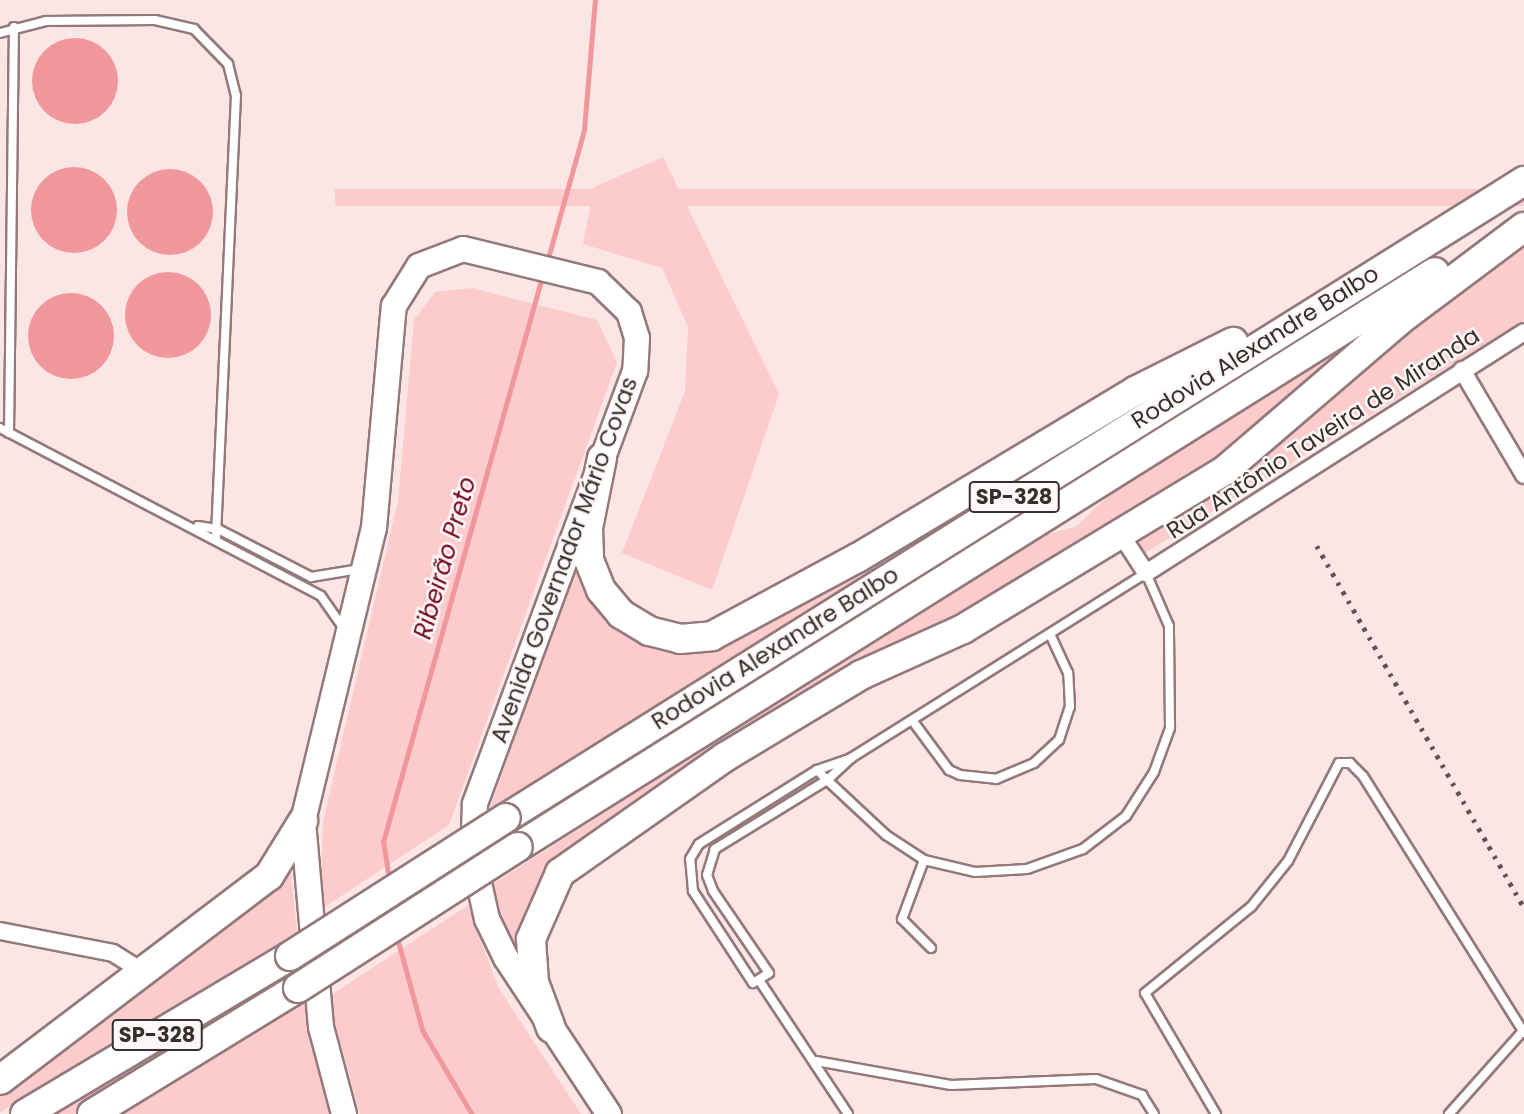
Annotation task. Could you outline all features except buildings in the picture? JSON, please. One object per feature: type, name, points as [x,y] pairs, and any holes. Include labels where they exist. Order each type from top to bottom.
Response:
[{"type":"highway","name":"Rodovia Alexandre Balbo","points":[[25,1114],[290,956],[1524,181]]},
{"type":"highway","name":"Rodovia Alexandre Balbo","points":[[92,1114],[298,988],[518,847],[1524,217]]},
{"type":"highway","points":[[551,1028],[534,982],[531,939],[560,873],[725,757],[861,675],[963,629],[1122,536],[1224,471],[1400,320],[1524,227]]},
{"type":"highway","points":[[601,458],[588,528],[589,560],[601,590],[621,614],[649,631],[680,639],[712,636],[859,557],[1135,391],[1389,265]]},
{"type":"highway","points":[[0,1080],[269,876],[303,821]]},
{"type":"main road","name":"Avenida Governador Mário Covas","points":[[344,1114],[321,1027],[303,821],[364,567],[394,306],[419,266],[463,249],[487,252],[598,282],[629,312],[637,338],[635,371],[475,804],[473,856],[487,919],[551,1028],[609,1114]]},
{"type":"street","name":"Rua Antônio Taveira de Miranda","points":[[1146,573],[1524,332]]},
{"type":"street","points":[[1462,370],[1524,475]]},
{"type":"street","points":[[1122,536],[1146,573]]},
{"type":"street","points":[[0,931],[113,953],[142,971]]},
{"type":"lane","points":[[0,33],[14,27],[155,20],[194,29],[229,64],[236,94],[216,540]]},
{"type":"lane","points":[[9,433],[14,27]]},
{"type":"lane","points":[[0,428],[195,525],[216,540],[321,596],[347,637]]},
{"type":"lane","points":[[195,525],[218,529],[310,577],[364,567]]},
{"type":"lane","points":[[761,983],[769,973],[713,891],[708,861],[715,849],[827,780],[851,758],[1146,573],[1169,626],[1170,728],[1154,772],[1126,816],[1083,849],[1027,869],[975,872],[924,860],[886,835],[827,780],[817,770]]},
{"type":"lane","points":[[912,720],[949,769],[960,775],[996,779],[1034,763],[1059,740],[1070,707],[1068,673],[1050,634]]},
{"type":"lane","points":[[848,1114],[816,1061],[761,983],[747,979],[693,891],[690,859],[699,844],[817,770],[851,758]]},
{"type":"lane","points":[[1216,1114],[1144,993],[1251,907],[1288,861],[1339,764],[1350,763],[1363,776],[1523,1032],[1449,1114]]},
{"type":"lane","points":[[924,860],[902,919],[931,948]]},
{"type":"lane","points":[[816,1061],[951,1084],[1096,1079],[1142,1094],[1154,1114]]},
{"type":"shaded area","points":[[75,38],[92,41],[106,50],[115,64],[118,81],[115,98],[106,112],[92,121],[75,124],[58,121],[44,112],[35,98],[32,81],[35,64],[44,50],[58,41]]},
{"type":"shaded area","points":[[663,157],[779,394],[712,590],[622,553],[685,391],[688,327],[662,268],[583,244],[594,187]]},
{"type":"shaded area","points":[[74,167],[91,170],[105,179],[114,193],[117,210],[114,227],[105,241],[91,250],[74,253],[57,250],[43,241],[34,227],[31,210],[34,193],[43,179],[57,170]]},
{"type":"shaded area","points":[[170,169],[187,172],[201,181],[210,195],[213,212],[210,229],[201,243],[187,252],[170,255],[153,252],[139,243],[130,229],[127,212],[130,195],[139,181],[153,172]]},
{"type":"shaded area","points":[[335,189],[1524,189],[1524,206],[335,206]]},
{"type":"shaded area","points":[[1524,243],[1524,321],[1140,556],[1138,543],[1209,495],[1363,362]]},
{"type":"shaded area","points":[[168,272],[185,275],[199,284],[208,298],[211,315],[208,332],[199,346],[185,355],[168,358],[151,355],[137,346],[128,332],[125,315],[128,298],[137,284],[151,275]]},
{"type":"shaded area","points":[[472,288],[597,320],[617,362],[449,825],[320,910],[323,821],[398,501],[414,320],[435,292]]},
{"type":"shaded area","points":[[71,293],[88,296],[102,305],[111,319],[114,336],[111,353],[102,367],[88,376],[71,379],[54,376],[40,367],[31,353],[28,336],[31,319],[40,305],[54,296]]},
{"type":"shaded area","points":[[1362,334],[1237,449],[552,869],[530,903],[519,962],[487,888],[1031,539],[1077,526],[1125,480]]},
{"type":"shaded area","points":[[1156,392],[489,811],[576,562],[668,649]]},
{"type":"shaded area","points":[[291,872],[297,932],[0,1112],[0,1089]]},
{"type":"shaded area","points":[[468,905],[498,987],[581,1114],[360,1114],[328,997]]},
{"type":"shaded area","points":[[286,969],[293,982],[180,1051],[74,1114],[45,1114]]},
{"type":"shaded area","points":[[306,1000],[332,1114],[118,1114]]},
{"type":"waterway","name":"Ribeirão Preto","points":[[547,262],[584,130],[595,0]]},
{"type":"waterway","name":"Ribeirão Preto","points":[[389,879],[383,842],[542,277]]},
{"type":"waterway","name":"Ribeirão Preto","points":[[397,936],[423,1031],[472,1114]]},
{"type":"railway","points":[[1317,546],[1524,907]]}]
